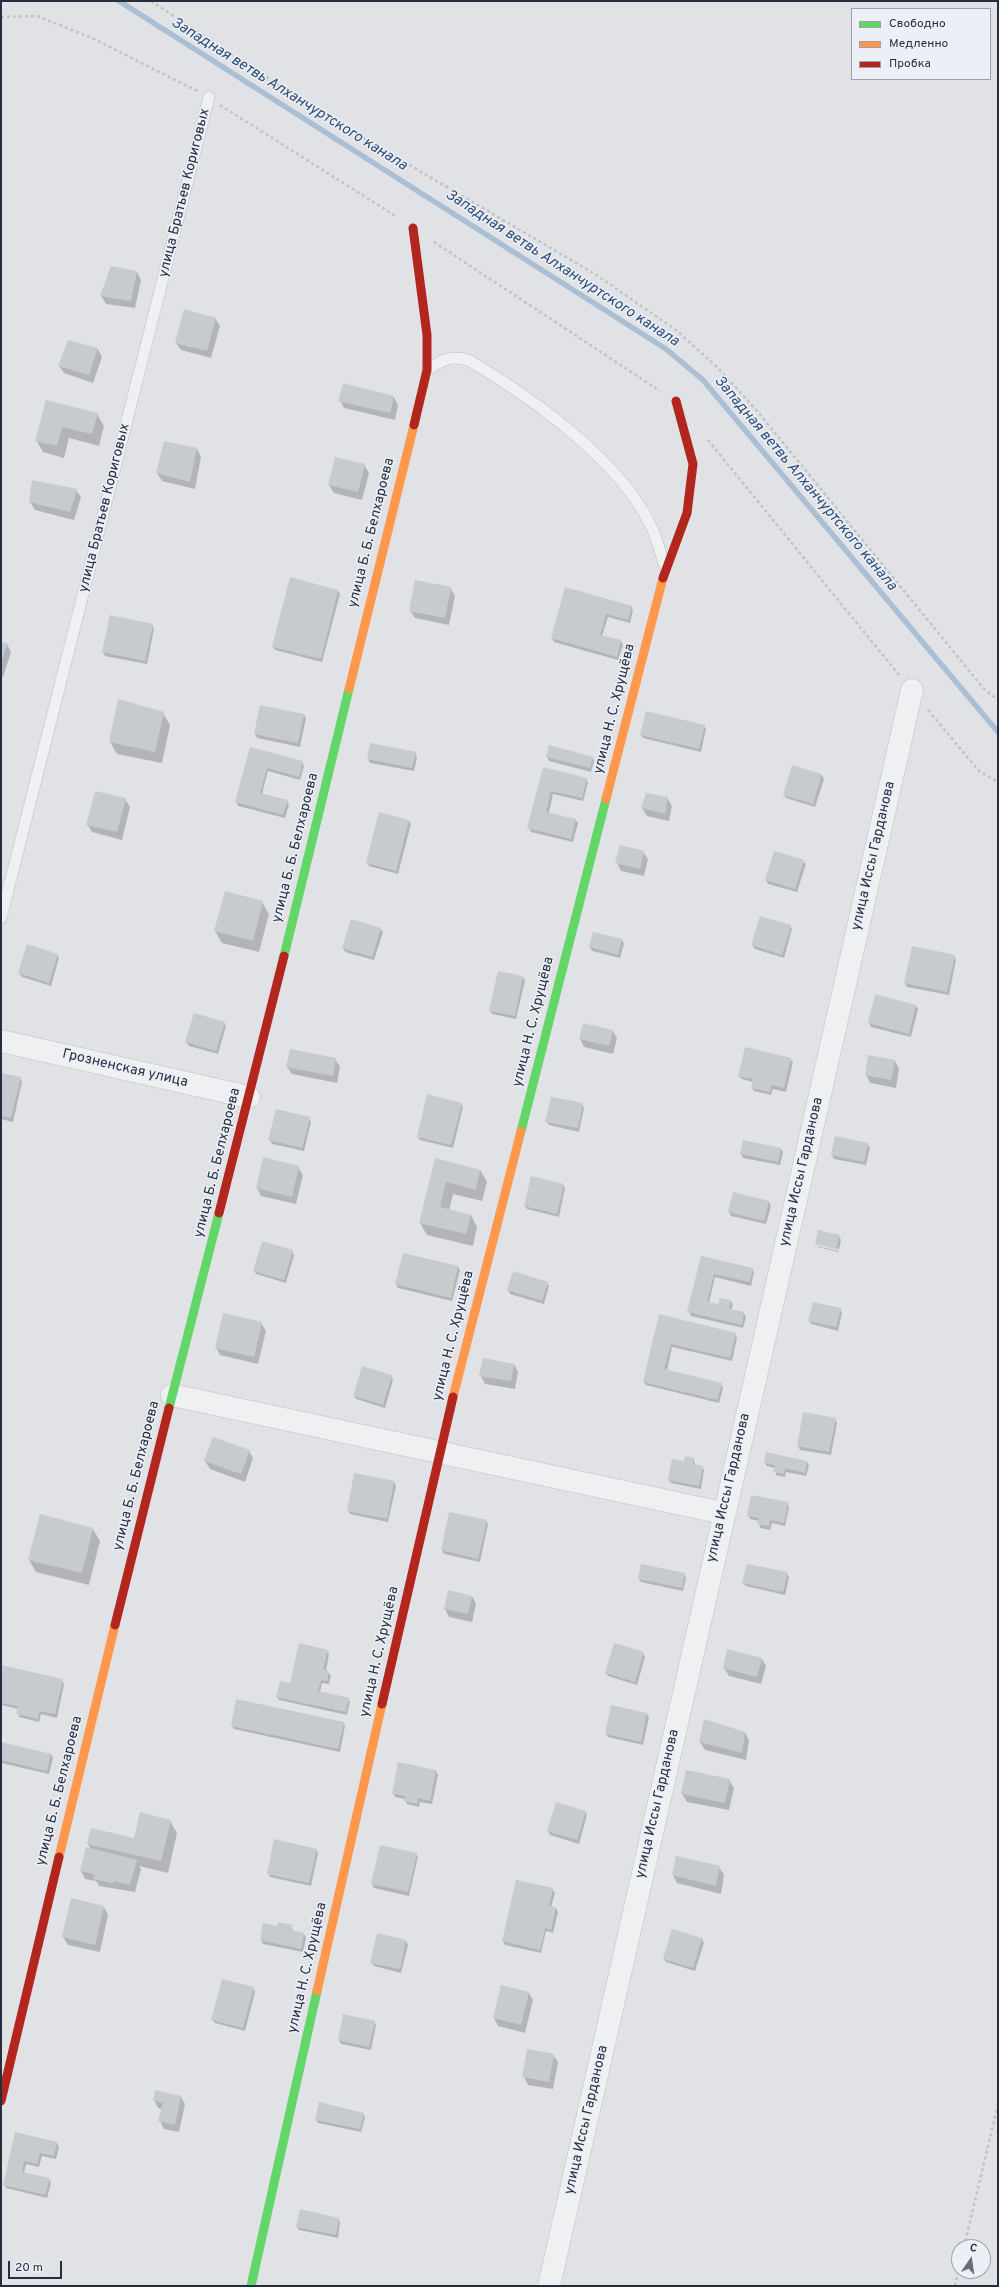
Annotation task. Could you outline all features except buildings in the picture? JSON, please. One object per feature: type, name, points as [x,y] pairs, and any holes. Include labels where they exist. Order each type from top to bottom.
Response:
[{"type":"street","name":"улица Б. Б. Белхароева","points":[[1,2101],[129,1564],[249,1097],[427,370],[428,335],[413,228]]},
{"type":"street","name":"улица Н. С. Хрущёва","points":[[251,2286],[439,1452],[666,566],[687,513],[693,464],[676,401]]},
{"type":"street","name":"улица Иссы Гарданова","points":[[549,2286],[723,1513],[912,690]]},
{"type":"street","name":"Грозненская улица","points":[[1,1041],[249,1097]]},
{"type":"street","points":[[172,1395],[723,1513]]},
{"type":"lane","name":"улица Братьев Кориговых","points":[[1,918],[209,98]]},
{"type":"lane","points":[[427,370],[447,358],[461,358],[470,361],[568,428],[603,462],[639,506],[651,526],[666,566]]},
{"type":"path","points":[[151,1],[321,112],[595,274],[676,330],[717,367],[758,412],[979,683],[998,700]]},
{"type":"path","points":[[1,17],[37,16],[92,38],[209,98],[413,228],[676,401]]},
{"type":"path","points":[[706,438],[979,771],[998,782]]},
{"type":"path","points":[[966,2239],[998,2104]]},
{"type":"waterway","name":"Западная ветвь Алханчуртского канала","points":[[119,1],[666,349],[703,380],[998,732]]},
{"type":"traffic: fast","points":[[284,956],[349,689]]},
{"type":"traffic: fast","points":[[521,1131],[606,799]]},
{"type":"traffic: fast","points":[[169,1408],[219,1213]]},
{"type":"traffic: fast","points":[[251,2286],[317,1991]]},
{"type":"traffic: slow","points":[[349,689],[414,425]]},
{"type":"traffic: slow","points":[[606,799],[663,578]]},
{"type":"traffic: slow","points":[[453,1397],[521,1131]]},
{"type":"traffic: slow","points":[[59,1857],[115,1625]]},
{"type":"traffic: slow","points":[[317,1991],[382,1704]]},
{"type":"traffic: jam","points":[[413,228],[427,335],[427,370],[414,425]]},
{"type":"traffic: jam","points":[[663,578],[687,513],[693,464],[676,401]]},
{"type":"traffic: jam","points":[[219,1213],[284,956]]},
{"type":"traffic: jam","points":[[382,1704],[453,1397]]},
{"type":"traffic: jam","points":[[115,1625],[169,1408]]},
{"type":"traffic: jam","points":[[1,2101],[59,1857]]}]
